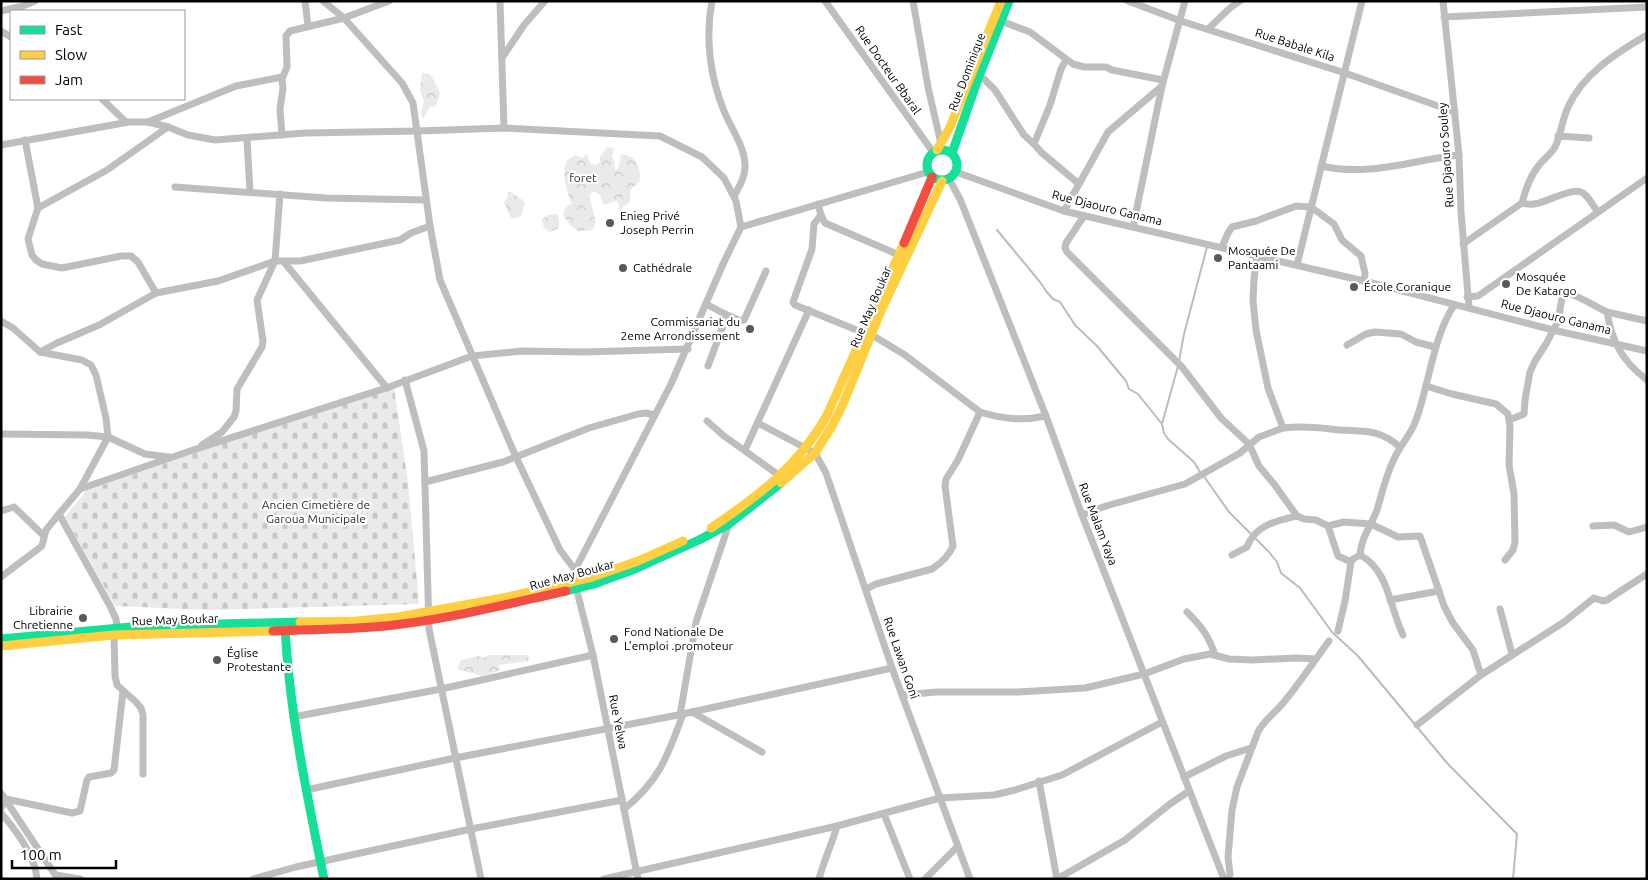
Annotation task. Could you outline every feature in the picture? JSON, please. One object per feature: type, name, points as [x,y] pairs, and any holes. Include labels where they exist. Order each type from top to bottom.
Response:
[{"type":"main road","name":"Rue Dominique","points":[[937,149],[1001,1]]},
{"type":"main road","name":"Rue Dominique","points":[[952,153],[958,129],[1009,1]]},
{"type":"main road","points":[[937,149],[952,153],[957,162],[949,177],[930,174],[927,161],[937,149]]},
{"type":"main road","name":"Rue May Boukar","points":[[1,639],[115,631],[285,625],[374,627],[427,616],[501,606],[617,576],[699,540],[729,524],[777,488],[832,426],[843,404],[899,255],[925,196],[930,174]]},
{"type":"main road","name":"Rue May Boukar","points":[[868,334],[949,177]]},
{"type":"main road","name":"Rue May Boukar","points":[[577,585],[638,561],[710,528],[744,505],[811,451]]},
{"type":"main road","points":[[285,625],[294,717],[324,879]]},
{"type":"main road","name":"Rue May Boukar","points":[[1,646],[115,631]]},
{"type":"street","points":[[1,11],[35,1]]},
{"type":"street","points":[[305,1],[308,26]]},
{"type":"street","points":[[1,144],[126,122],[148,122],[201,138],[215,140],[359,131],[418,131],[504,128],[660,136],[708,161],[728,183],[734,196],[741,227],[723,264],[688,349],[575,570],[560,550],[516,457],[440,280],[426,200],[418,131],[413,103],[408,92],[344,18],[323,1]]},
{"type":"street","points":[[282,135],[280,109],[283,88],[282,77],[287,66],[286,36],[290,31],[344,18],[389,1]]},
{"type":"street","points":[[500,1],[504,128]]},
{"type":"street","points":[[502,58],[524,25],[545,1]]},
{"type":"street","points":[[712,1],[708,25],[712,66],[721,104],[742,152],[745,164],[744,177],[734,196]]},
{"type":"street","name":"Rue Docteur Bbaral","points":[[826,1],[937,149]]},
{"type":"street","points":[[913,1],[937,149]]},
{"type":"street","name":"Rue Babale Kila","points":[[1128,1],[1181,21],[1345,73],[1455,112]]},
{"type":"street","points":[[1133,227],[1163,83],[1186,1]]},
{"type":"street","points":[[1208,29],[1240,1]]},
{"type":"street","points":[[1297,265],[1362,1]]},
{"type":"street","name":"Rue Djaouro Souley","points":[[1444,1],[1444,17],[1459,155],[1463,244],[1469,307]]},
{"type":"street","points":[[1444,17],[1647,7]]},
{"type":"street","points":[[1001,21],[1030,32],[1073,64],[1106,67],[1163,83]]},
{"type":"street","points":[[1463,244],[1522,203],[1525,192],[1538,167],[1554,148],[1562,121],[1573,97],[1591,73],[1647,36]]},
{"type":"street","points":[[1034,144],[1066,60]]},
{"type":"street","points":[[980,74],[995,90],[1024,135],[1079,184]]},
{"type":"street","points":[[148,122],[236,86],[282,77]]},
{"type":"street","points":[[1064,211],[1108,132],[1163,83]]},
{"type":"street","points":[[103,100],[126,122]]},
{"type":"street","points":[[38,208],[107,170],[168,127]]},
{"type":"street","points":[[1558,136],[1589,138]]},
{"type":"street","points":[[247,139],[250,192]]},
{"type":"street","points":[[25,140],[38,208],[28,239],[32,255],[36,260],[42,264],[62,268],[121,256],[131,256],[138,262],[156,294]]},
{"type":"street","points":[[1321,166],[1338,170],[1369,170],[1459,155]]},
{"type":"street","points":[[741,227],[930,174]]},
{"type":"street","name":"Rue Djaouro Ganama","points":[[949,177],[1084,216],[1219,246],[1454,305],[1469,307],[1553,330],[1647,351]]},
{"type":"street","name":"Rue Malam Yaya","points":[[949,177],[960,199],[1046,416],[1162,722],[1226,879]]},
{"type":"street","points":[[1467,297],[1478,296],[1647,178]]},
{"type":"street","points":[[175,188],[344,198],[426,200]]},
{"type":"street","points":[[1522,203],[1533,204],[1550,200],[1572,191],[1579,191],[1584,194],[1598,212]]},
{"type":"street","points":[[193,450],[222,432],[234,417],[237,389],[262,347],[263,341],[257,300],[275,261],[280,194]]},
{"type":"street","points":[[818,204],[820,215],[825,223],[899,255]]},
{"type":"street","points":[[1219,246],[1232,227],[1256,221],[1296,206],[1311,207],[1334,224],[1342,240],[1361,256],[1365,273],[1364,281]]},
{"type":"street","points":[[820,215],[814,224],[812,249],[793,302],[795,305],[868,334],[905,355],[980,412],[998,418],[1019,420],[1046,416]]},
{"type":"street","points":[[1084,216],[1066,243],[1065,248],[1067,252],[1182,367],[1221,418],[1249,444],[1259,466],[1297,516],[1304,520],[1316,520],[1328,526],[1344,522],[1371,524],[1398,537],[1420,536],[1444,606],[1453,623],[1473,650],[1481,675]]},
{"type":"street","points":[[40,352],[56,343],[99,325],[156,294],[218,281],[275,261],[300,261],[400,240],[411,233],[430,226]]},
{"type":"street","points":[[1257,256],[1254,279],[1256,330],[1261,346],[1268,388],[1283,428]]},
{"type":"street","points":[[284,262],[387,388]]},
{"type":"street","points":[[706,304],[741,321],[746,318],[766,271]]},
{"type":"street","points":[[1509,420],[1524,414],[1530,372],[1558,321],[1562,298],[1566,293],[1574,295],[1607,312],[1647,321]]},
{"type":"street","points":[[1360,556],[1362,540],[1371,524],[1390,468],[1400,447],[1411,434],[1426,386],[1435,347],[1446,318],[1454,305]]},
{"type":"street","points":[[745,450],[809,310]]},
{"type":"street","points":[[1607,312],[1616,343],[1624,358],[1647,380]]},
{"type":"street","points":[[708,366],[727,315]]},
{"type":"street","points":[[1,321],[13,328],[40,352],[82,360],[91,365],[96,375],[106,418],[108,438],[80,489],[44,536],[42,546],[1,577]]},
{"type":"street","points":[[1347,345],[1366,334],[1375,332],[1401,334],[1416,342],[1435,347]]},
{"type":"street","points":[[80,489],[193,450],[387,388],[472,356],[522,351],[584,352],[688,349]]},
{"type":"street","points":[[405,380],[422,441],[427,546],[427,616],[481,879]]},
{"type":"street","points":[[1426,386],[1496,404],[1508,414],[1509,465],[1514,494],[1516,542],[1513,550],[1505,560]]},
{"type":"street","points":[[866,589],[876,584],[932,569],[950,552],[953,546],[945,486],[946,479],[958,460],[980,412]]},
{"type":"street","points":[[425,482],[478,469],[516,457],[589,428],[638,414],[654,415]]},
{"type":"street","points":[[706,421],[780,476]]},
{"type":"street","points":[[758,423],[811,451]]},
{"type":"street","points":[[1082,515],[1106,506],[1185,484],[1240,453],[1249,444],[1266,433],[1283,428],[1298,426],[1364,430],[1378,434],[1400,447]]},
{"type":"street","points":[[1,434],[87,435],[108,438],[145,454],[172,457]]},
{"type":"street","name":"Rue Lawan Goni","points":[[811,451],[826,473],[892,668],[970,879]]},
{"type":"street","points":[[1,511],[14,507],[44,536]]},
{"type":"street","points":[[59,514],[116,619],[115,677],[118,687],[141,708],[143,774]]},
{"type":"street","points":[[1232,555],[1247,548],[1254,535],[1270,522],[1297,516]]},
{"type":"street","points":[[624,809],[641,795],[671,749],[682,714],[696,622],[729,524]]},
{"type":"street","points":[[1593,526],[1612,524],[1628,532],[1647,527]]},
{"type":"street","points":[[1328,526],[1338,556],[1351,562]]},
{"type":"street","points":[[1338,631],[1351,562],[1360,556]]},
{"type":"street","points":[[1360,556],[1378,571],[1384,582],[1403,635]]},
{"type":"street","name":"Rue Yelwa","points":[[575,570],[637,875]]},
{"type":"street","points":[[1417,725],[1481,675],[1564,622],[1594,598],[1603,601],[1607,600],[1647,574]]},
{"type":"street","points":[[1390,600],[1439,591]]},
{"type":"street","points":[[1500,609],[1512,654]]},
{"type":"street","points":[[1187,612],[1202,628],[1211,643],[1215,655]]},
{"type":"street","points":[[1226,879],[1230,874],[1228,857],[1232,810],[1237,787],[1251,748],[1261,726],[1283,703],[1329,641]]},
{"type":"street","points":[[902,695],[936,692],[1018,692],[1084,688],[1144,674],[1167,664],[1210,654],[1252,660],[1316,659]]},
{"type":"street","points":[[294,717],[593,655]]},
{"type":"street","points":[[306,790],[455,758],[692,712],[892,668]]},
{"type":"street","points":[[3,796],[72,813],[80,811],[89,777],[111,773],[114,770],[123,691]]},
{"type":"street","points":[[692,712],[762,752]]},
{"type":"street","points":[[604,879],[637,875],[719,853],[838,826],[940,798],[994,795],[1062,775],[1162,722]]},
{"type":"street","points":[[1184,777],[1226,756],[1251,748]]},
{"type":"street","points":[[1039,781],[1057,879],[1125,840],[1189,791]]},
{"type":"street","points":[[1,808],[3,796]]},
{"type":"street","points":[[3,796],[57,877],[80,879]]},
{"type":"street","points":[[253,879],[471,829],[622,800]]},
{"type":"street","points":[[1,813],[26,848],[35,867],[37,879]]},
{"type":"street","points":[[884,814],[910,879]]},
{"type":"street","points":[[819,879],[824,860],[830,852],[838,826]]},
{"type":"street","points":[[925,879],[958,846]]},
{"type":"green space","points":[[422,73],[431,75],[440,93],[436,106],[430,107],[423,119],[421,114],[424,102],[420,90]]},
{"type":"green space","name":"foret","points":[[607,147],[614,148],[612,156],[615,170],[618,169],[621,154],[634,159],[638,166],[640,181],[630,190],[630,202],[619,210],[619,204],[616,201],[604,205],[600,195],[594,191],[589,195],[596,223],[592,230],[578,231],[570,225],[563,215],[565,208],[572,203],[565,182],[566,164],[575,155],[582,158],[587,154],[590,163],[595,165],[600,162],[600,157]]},
{"type":"green space","points":[[510,191],[525,202],[521,216],[511,219],[504,202],[508,196],[507,193]]},
{"type":"green space","points":[[557,214],[559,228],[550,232],[544,228],[542,219],[548,215]]},
{"type":"green space","name":"Ancien Cimetière de Garoua Municipale","points":[[394,388],[408,482],[419,604],[208,610],[115,606],[65,517],[86,491],[232,440]]},
{"type":"green space","points":[[488,655],[528,655],[529,661],[498,665],[501,670],[482,676],[457,669],[461,660],[478,656],[484,658]]},
{"type":"waterway","points":[[997,230],[1046,291],[1053,299],[1060,302],[1075,325],[1097,346],[1126,381],[1129,389],[1138,394],[1162,424],[1168,439],[1194,462],[1200,472]]},
{"type":"waterway","points":[[1179,361],[1184,334],[1207,247]]},
{"type":"waterway","points":[[1162,424],[1178,366]]},
{"type":"waterway","points":[[1203,475],[1229,512],[1269,552],[1277,562],[1281,573],[1300,588],[1332,632],[1358,656],[1447,763],[1517,834],[1513,879]]},
{"type":"traffic: fast","points":[[952,153],[979,76],[1009,1]]},
{"type":"traffic: fast","points":[[942,150],[953,154],[957,165],[953,176],[942,180],[931,176],[927,165],[931,154],[942,150]]},
{"type":"traffic: fast","points":[[566,591],[594,584],[635,569],[699,540],[729,524],[781,483]]},
{"type":"traffic: fast","points":[[1,639],[141,626],[300,622]]},
{"type":"traffic: fast","points":[[285,625],[290,689],[305,784],[324,879]]},
{"type":"traffic: slow","points":[[937,150],[950,127],[1001,1]]},
{"type":"traffic: slow","points":[[781,483],[815,453],[832,426],[843,404],[880,313],[942,181]]},
{"type":"traffic: slow","points":[[711,528],[776,479],[804,450],[816,433],[827,415],[904,243]]},
{"type":"traffic: slow","points":[[300,622],[356,621],[398,617],[503,598],[592,577],[638,561],[683,541]]},
{"type":"traffic: slow","points":[[1,646],[114,635],[273,631]]},
{"type":"traffic: jam","points":[[904,243],[932,177]]},
{"type":"traffic: jam","points":[[273,631],[402,624],[464,614],[566,591]]},
{"type":"place","name":"Enieg Privé Joseph Perrin","points":[[610,223]]},
{"type":"place","name":"Mosquée De Pantaami","points":[[1218,258]]},
{"type":"place","name":"Cathédrale","points":[[623,268]]},
{"type":"place","name":"Mosquée De Katargo","points":[[1506,284]]},
{"type":"place","name":"École Coranique","points":[[1354,287]]},
{"type":"place","name":"Commissariat du 2eme Arrondissement","points":[[750,329]]},
{"type":"place","name":"Librairie Chretienne","points":[[83,618]]},
{"type":"place","name":"Fond Nationale De L'emploi .promoteur","points":[[614,639]]},
{"type":"place","name":"Église Protestante","points":[[217,660]]}]
